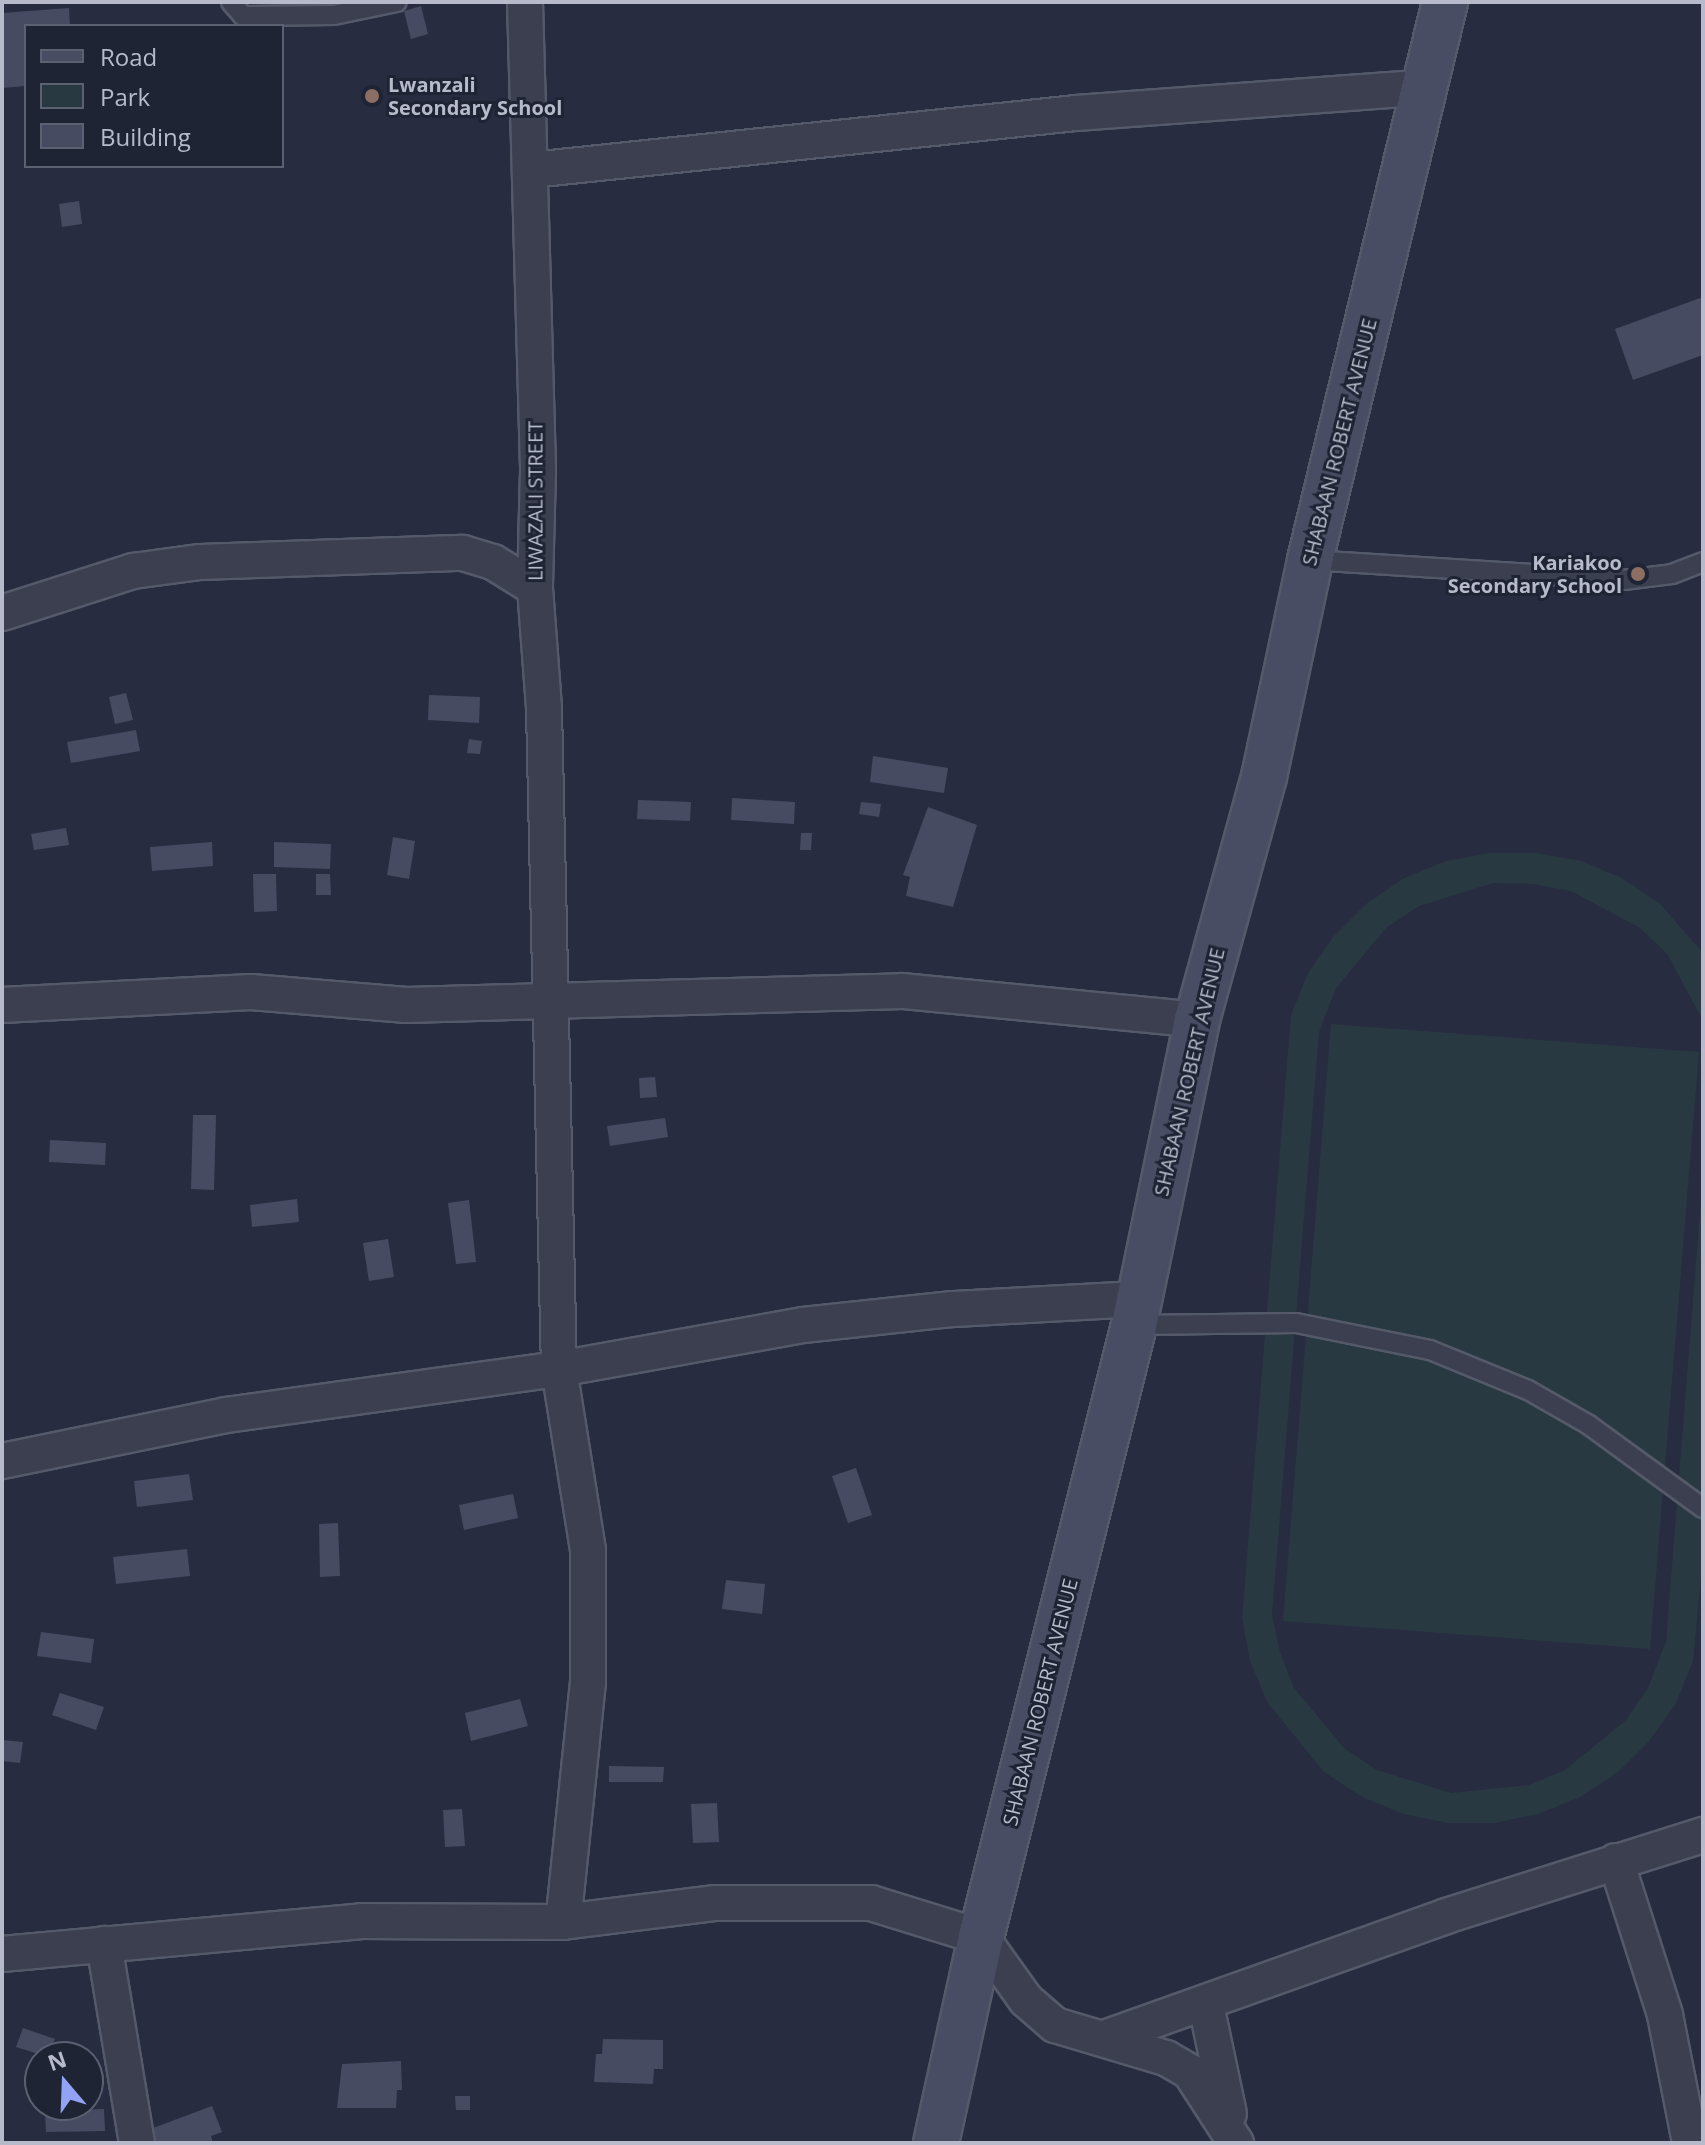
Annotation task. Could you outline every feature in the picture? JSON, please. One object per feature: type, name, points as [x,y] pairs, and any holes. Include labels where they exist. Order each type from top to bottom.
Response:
[{"type":"street","name":"LIWAZALI STREET","points":[[525,2],[532,170],[535,588],[544,709],[559,1369],[588,1551],[588,1682],[563,1922]]},
{"type":"street","name":"SHABAAN ROBERT AVENUE","points":[[936,2143],[981,1937],[1137,1312],[1197,1020],[1264,777],[1310,560],[1427,87],[1445,2]]},
{"type":"street","points":[[532,170],[1076,113],[1427,87]]},
{"type":"street","points":[[2,613],[133,571],[200,562],[463,553],[493,562],[535,588]]},
{"type":"street","points":[[2,1005],[251,992],[406,1005],[903,991],[1079,1004],[1197,1020]]},
{"type":"street","points":[[2,1461],[226,1415],[559,1369],[863,1317],[1137,1312]]},
{"type":"street","points":[[1107,2037],[1206,2005],[1446,1916],[1703,1835]]},
{"type":"street","points":[[1616,1861],[1665,2015],[1690,2143]]},
{"type":"street","points":[[2,1954],[362,1921],[563,1922],[716,1903],[871,1903],[981,1937],[1043,2017],[1107,2037],[1190,2072],[1235,2141]]},
{"type":"street","points":[[104,1944],[137,2143]]},
{"type":"street","points":[[1206,2005],[1235,2141]]},
{"type":"lane","points":[[231,2],[243,16],[258,16],[334,15],[397,2]]},
{"type":"lane","points":[[1310,560],[1624,580],[1672,574],[1703,562]]},
{"type":"lane","points":[[1137,1312],[1296,1323],[1430,1350],[1528,1390],[1564,1411],[1703,1508]]},
{"type":"green space","points":[[1490,853],[1536,853],[1581,861],[1622,878],[1660,904],[1703,953],[1703,1021],[1668,955],[1640,928],[1571,891],[1533,884],[1493,883],[1419,906],[1386,928],[1336,988],[1319,1032],[1272,1614],[1280,1652],[1294,1688],[1344,1748],[1377,1770],[1451,1793],[1529,1785],[1565,1770],[1626,1720],[1648,1688],[1666,1641],[1703,1174],[1703,1556],[1693,1661],[1676,1703],[1650,1740],[1618,1772],[1580,1797],[1538,1814],[1494,1823],[1448,1823],[1404,1814],[1362,1797],[1324,1772],[1267,1702],[1250,1661],[1242,1618],[1291,1015],[1308,973],[1334,936],[1366,904],[1404,878],[1446,861]]},
{"type":"green space","points":[[1331,1024],[1699,1052],[1650,1649],[1283,1621]]},
{"type":"building","points":[[421,6],[428,34],[411,39],[404,11]]},
{"type":"building","points":[[69,8],[70,24],[24,24],[24,86],[2,88],[2,13]]},
{"type":"building","points":[[79,201],[82,224],[62,227],[59,204]]},
{"type":"building","points":[[1703,297],[1703,355],[1633,380],[1615,329]]},
{"type":"building","points":[[126,693],[133,720],[115,724],[109,697]]},
{"type":"building","points":[[429,695],[480,697],[479,723],[428,720]]},
{"type":"building","points":[[136,730],[140,751],[71,763],[67,742]]},
{"type":"building","points":[[469,739],[482,741],[480,754],[467,753]]},
{"type":"building","points":[[873,756],[948,768],[944,793],[870,782]]},
{"type":"building","points":[[732,798],[795,802],[794,824],[731,820]]},
{"type":"building","points":[[638,800],[691,802],[690,821],[637,819]]},
{"type":"building","points":[[861,802],[881,804],[879,817],[859,814]]},
{"type":"building","points":[[928,807],[977,825],[953,907],[906,896],[910,877],[903,875]]},
{"type":"building","points":[[66,828],[69,845],[34,850],[31,834]]},
{"type":"building","points":[[801,833],[812,833],[811,850],[800,850]]},
{"type":"building","points":[[393,837],[415,841],[409,879],[387,875]]},
{"type":"building","points":[[212,842],[213,866],[152,871],[150,847]]},
{"type":"building","points":[[274,842],[331,844],[330,869],[274,867]]},
{"type":"building","points":[[253,874],[276,874],[277,911],[254,912]]},
{"type":"building","points":[[316,874],[330,874],[331,895],[316,895]]},
{"type":"building","points":[[655,1077],[657,1097],[640,1098],[639,1078]]},
{"type":"building","points":[[193,1115],[216,1115],[214,1190],[191,1189]]},
{"type":"building","points":[[665,1118],[668,1137],[610,1146],[607,1126]]},
{"type":"building","points":[[50,1140],[106,1143],[105,1165],[49,1162]]},
{"type":"building","points":[[297,1199],[299,1222],[252,1227],[250,1205]]},
{"type":"building","points":[[469,1200],[476,1262],[456,1264],[448,1203]]},
{"type":"building","points":[[388,1239],[394,1277],[369,1281],[363,1243]]},
{"type":"building","points":[[856,1468],[872,1515],[848,1523],[832,1476]]},
{"type":"building","points":[[189,1474],[193,1500],[137,1507],[134,1481]]},
{"type":"building","points":[[513,1494],[518,1518],[464,1530],[459,1505]]},
{"type":"building","points":[[338,1523],[340,1576],[320,1577],[319,1524]]},
{"type":"building","points":[[187,1549],[190,1576],[116,1584],[113,1557]]},
{"type":"building","points":[[726,1580],[765,1584],[762,1614],[722,1609]]},
{"type":"building","points":[[41,1632],[94,1639],[91,1663],[37,1656]]},
{"type":"building","points":[[60,1693],[104,1707],[96,1730],[52,1715]]},
{"type":"building","points":[[520,1699],[528,1726],[471,1741],[465,1713]]},
{"type":"building","points":[[2,1740],[23,1742],[20,1763],[2,1761]]},
{"type":"building","points":[[609,1766],[664,1767],[663,1782],[609,1782]]},
{"type":"building","points":[[717,1803],[719,1842],[693,1843],[691,1804]]},
{"type":"building","points":[[462,1809],[465,1846],[445,1847],[443,1810]]},
{"type":"building","points":[[23,2028],[55,2039],[24,2041],[24,2050],[16,2047]]},
{"type":"building","points":[[603,2039],[663,2040],[663,2069],[654,2069],[653,2084],[594,2082],[596,2054],[602,2054]]},
{"type":"building","points":[[401,2061],[402,2090],[397,2090],[396,2108],[337,2108],[342,2064]]},
{"type":"building","points":[[455,2096],[470,2096],[470,2110],[456,2110]]},
{"type":"building","points":[[212,2106],[222,2132],[211,2136],[213,2143],[150,2143],[145,2131]]},
{"type":"building","points":[[104,2109],[105,2131],[46,2132],[45,2121],[104,2121]]},
{"type":"place","name":"Lwanzali Secondary School","points":[[372,96]]},
{"type":"place","name":"Kariakoo Secondary School","points":[[1638,574]]}]
